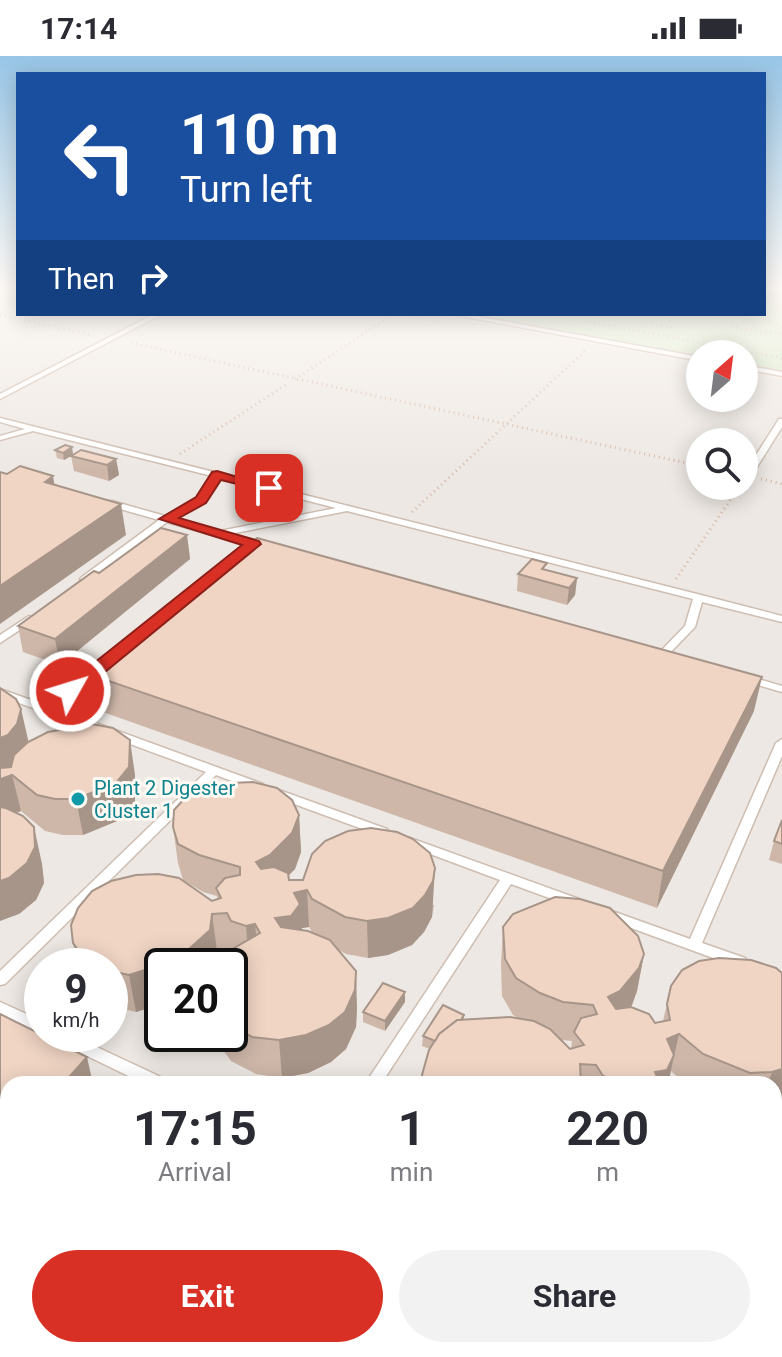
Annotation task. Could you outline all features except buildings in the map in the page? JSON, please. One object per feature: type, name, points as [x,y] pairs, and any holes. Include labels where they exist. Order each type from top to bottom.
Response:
[{"type":"lane","points":[[0,397],[90,350]]},
{"type":"lane","points":[[649,350],[686,356]]},
{"type":"lane","points":[[758,370],[782,374]]},
{"type":"lane","points":[[0,420],[782,619]]},
{"type":"lane","points":[[758,459],[782,421]]},
{"type":"lane","points":[[0,438],[30,430],[46,431]]},
{"type":"lane","points":[[77,584],[166,519],[201,500],[217,475]]},
{"type":"lane","points":[[91,499],[269,548]]},
{"type":"lane","points":[[218,534],[348,508]]},
{"type":"lane","points":[[47,709],[254,544]]},
{"type":"lane","points":[[661,656],[690,627],[698,597]]},
{"type":"lane","points":[[0,640],[38,612]]},
{"type":"lane","points":[[646,651],[676,660]]},
{"type":"lane","points":[[737,676],[782,689]]},
{"type":"lane","points":[[0,692],[753,967]]},
{"type":"lane","points":[[694,946],[782,743]]},
{"type":"lane","points":[[0,980],[214,770]]},
{"type":"lane","points":[[378,1076],[508,878]]},
{"type":"lane","points":[[0,1008],[24,1019]]},
{"type":"lane","points":[[93,1052],[143,1076]]},
{"type":"path","points":[[160,350],[686,463]]},
{"type":"path","points":[[295,379],[339,350]]},
{"type":"path","points":[[402,522],[586,350]]},
{"type":"path","points":[[737,350],[782,358]]},
{"type":"path","points":[[168,462],[287,384]]},
{"type":"path","points":[[655,586],[674,582],[731,500]]},
{"type":"shaded area","points":[[0,350],[628,350],[686,360],[686,412],[758,412],[758,374],[782,379],[782,1076],[0,1076]]},
{"type":"green space","points":[[659,350],[686,350],[686,355]]},
{"type":"green space","points":[[758,350],[782,350],[782,373],[758,368]]},
{"type":"place","name":"Plant 2 Digester Cluster 1","points":[[78,799]]},
{"type":"route","points":[[70,691],[254,544],[166,519],[201,500],[217,475],[269,488]]}]
